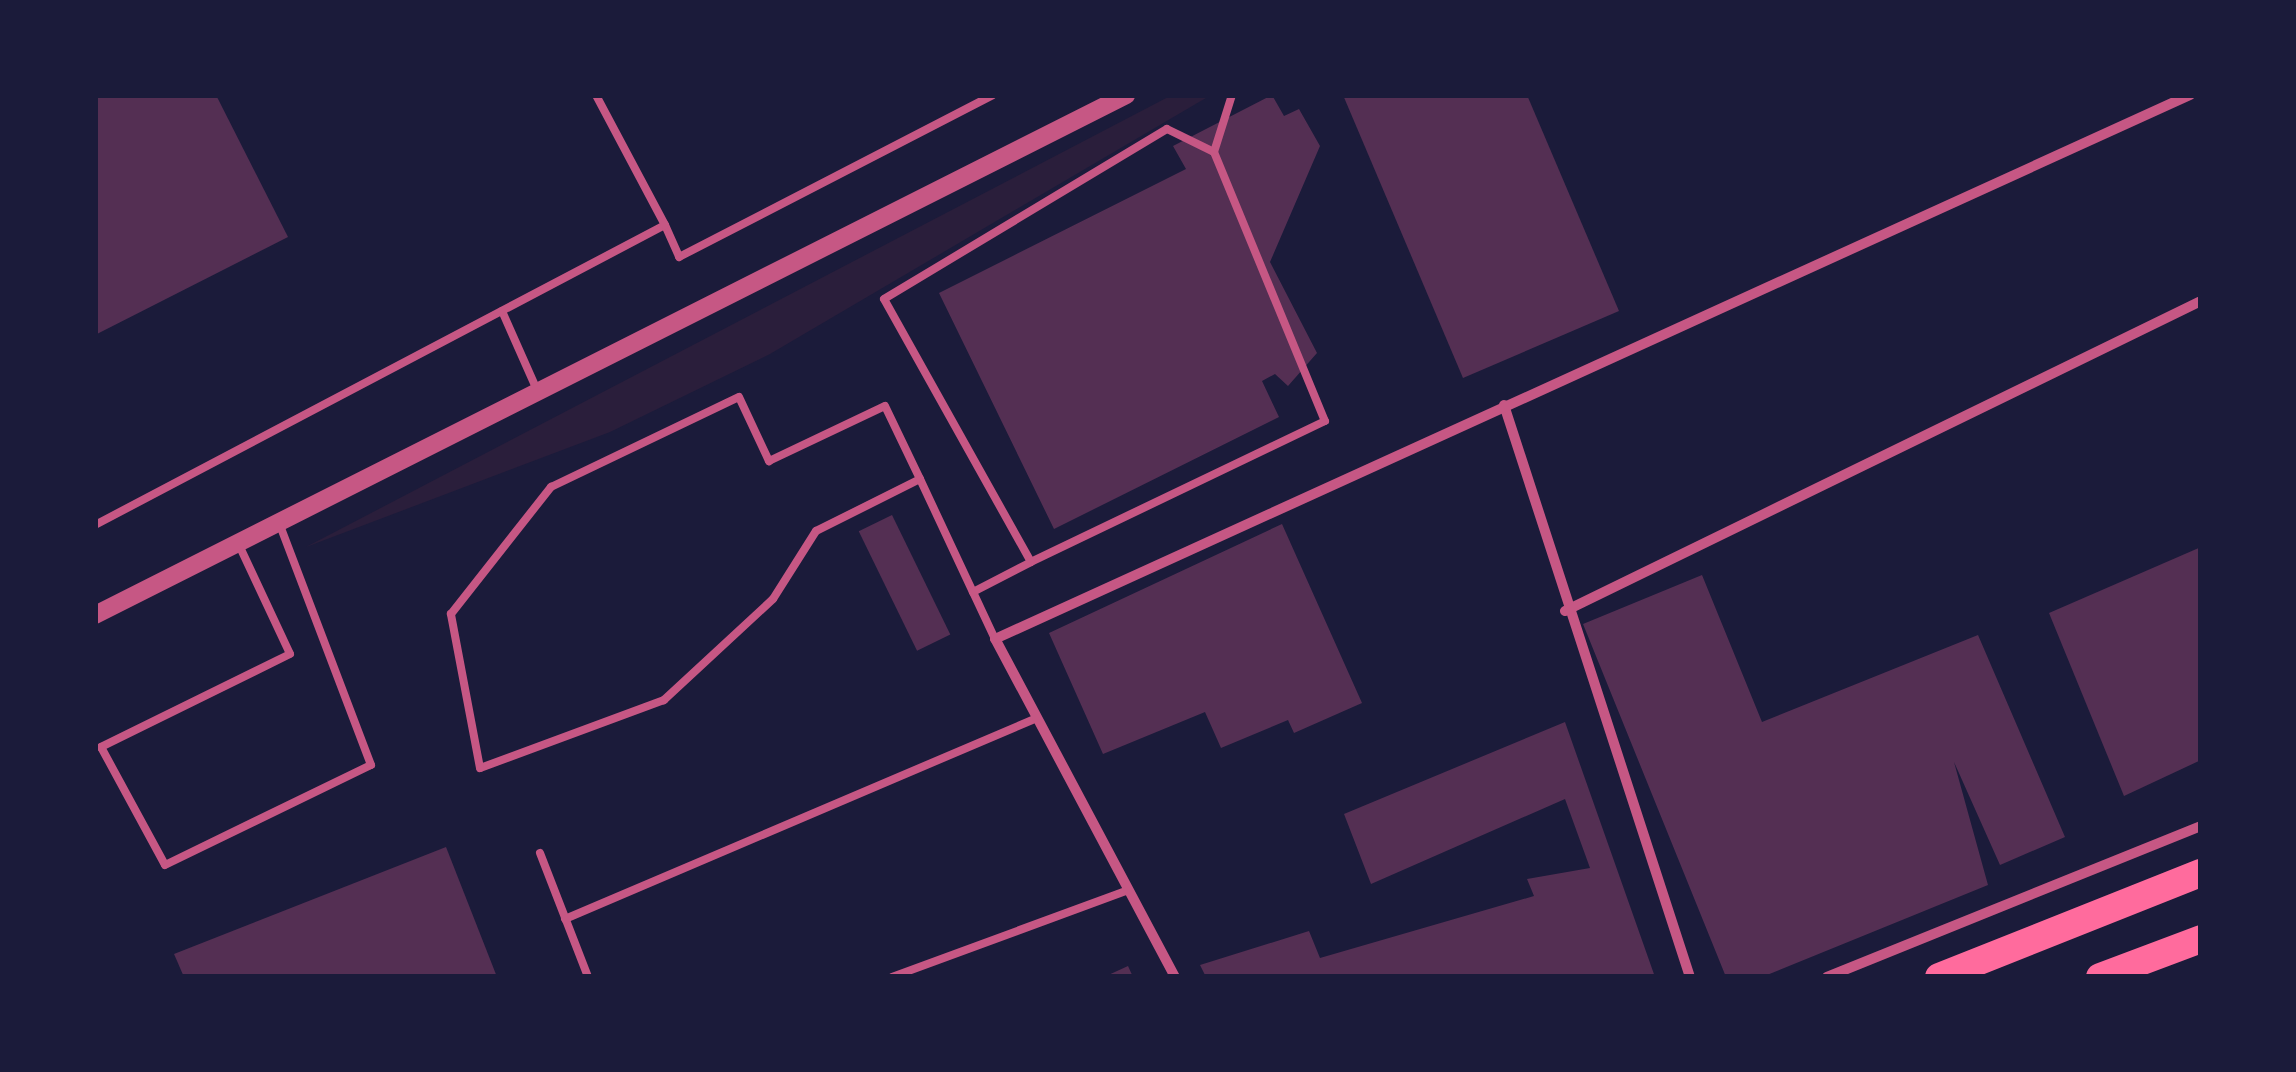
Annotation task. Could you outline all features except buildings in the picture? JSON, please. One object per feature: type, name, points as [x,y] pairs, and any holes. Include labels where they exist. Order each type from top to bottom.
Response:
[{"type":"highway","points":[[1939,977],[2201,873]]},
{"type":"highway","points":[[2100,977],[2201,939]]},
{"type":"street","points":[[95,615],[540,396],[1126,95]]},
{"type":"street","points":[[1175,977],[995,639],[2190,95]]},
{"type":"street","points":[[1565,611],[2201,301]]},
{"type":"street","points":[[1504,404],[1565,611],[1690,977]]},
{"type":"street","points":[[1827,977],[2201,826]]},
{"type":"lane","points":[[596,95],[679,257],[993,95]]},
{"type":"lane","points":[[974,592],[1325,421],[1214,152],[1232,95]]},
{"type":"lane","points":[[1031,562],[884,299],[1167,129],[1214,152]]},
{"type":"lane","points":[[95,525],[665,225]]},
{"type":"lane","points":[[502,312],[540,396]]},
{"type":"lane","points":[[920,479],[816,532],[774,599],[664,700],[480,768],[452,614],[551,487],[739,397],[769,461],[885,406],[920,479],[974,592],[995,639]]},
{"type":"lane","points":[[238,544],[290,654],[101,747],[165,865],[371,765],[280,526]]},
{"type":"lane","points":[[564,920],[1037,718]]},
{"type":"lane","points":[[540,853],[588,977]]},
{"type":"lane","points":[[892,977],[1129,890]]},
{"type":"shaded area","points":[[1172,95],[1211,95],[770,354],[610,432],[306,547]]}]
